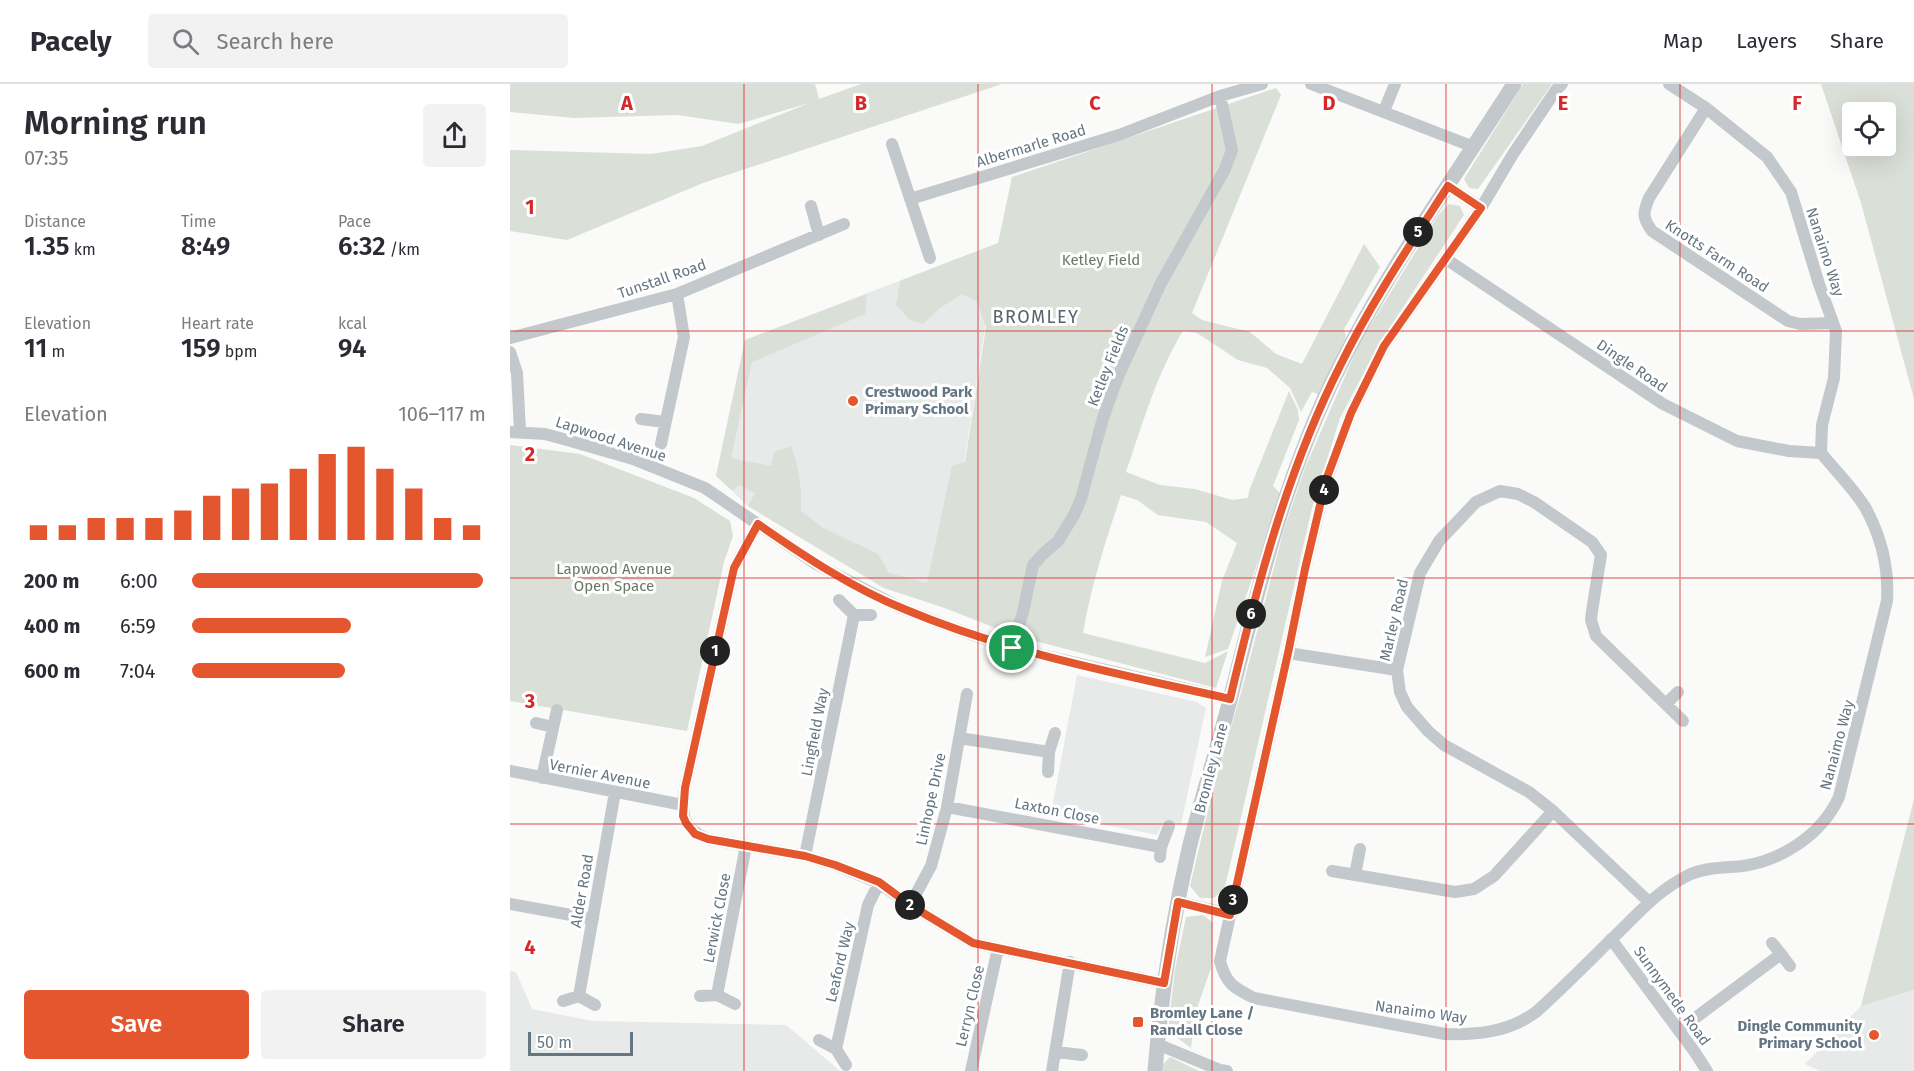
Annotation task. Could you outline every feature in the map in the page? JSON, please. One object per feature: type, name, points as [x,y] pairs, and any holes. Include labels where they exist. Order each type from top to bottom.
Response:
[{"type":"street","name":"Albermarle Road","points":[[910,199],[1119,135],[1220,96],[1262,84]]},
{"type":"street","points":[[1311,84],[1473,147]]},
{"type":"street","points":[[1383,111],[1395,84]]},
{"type":"street","name":"Bromley Lane","points":[[1155,1071],[1164,983],[1189,849],[1265,561],[1287,489],[1309,433],[1360,327],[1514,84]]},
{"type":"street","points":[[1178,902],[1230,915],[1326,480],[1351,413],[1384,346],[1481,208],[1513,154],[1562,84]]},
{"type":"street","name":"Nanaimo Way","points":[[1230,915],[1220,962],[1231,986],[1254,998],[1445,1034],[1472,1035],[1491,1032],[1522,1022],[1558,992],[1659,892],[1689,874],[1761,862],[1789,850],[1801,843],[1832,812],[1839,797],[1887,601],[1888,580],[1880,542],[1865,507],[1821,453],[1822,425],[1834,378],[1836,331],[1791,192],[1767,157],[1706,108],[1669,84]]},
{"type":"street","name":"Ketley Fields","points":[[1012,648],[1023,612],[1033,565],[1058,541],[1074,515],[1081,499],[1103,418],[1117,379],[1161,283],[1225,169],[1232,150],[1220,96]]},
{"type":"street","name":"Knotts Farm Road","points":[[1706,108],[1649,198],[1643,212],[1646,223],[1652,231],[1788,321],[1800,324],[1833,323]]},
{"type":"street","points":[[892,144],[930,258]]},
{"type":"street","points":[[1448,186],[1481,208]]},
{"type":"street","points":[[811,206],[819,235]]},
{"type":"street","name":"Tunstall Road","points":[[510,339],[677,294],[844,224]]},
{"type":"street","name":"Dingle Road","points":[[1446,259],[1663,404],[1737,441],[1789,451],[1821,453]]},
{"type":"street","points":[[661,444],[684,337],[677,294]]},
{"type":"street","points":[[510,352],[517,373],[515,432]]},
{"type":"street","points":[[640,419],[665,422]]},
{"type":"street","name":"Lapwood Avenue","points":[[515,432],[545,434],[633,459],[705,488],[816,564],[901,608],[1012,648],[1230,699]]},
{"type":"street","name":"Marley Road","points":[[1649,902],[1553,811],[1528,792],[1444,745],[1407,707],[1400,692],[1397,670],[1420,573],[1439,541],[1476,502],[1500,491],[1518,494],[1534,502],[1592,542],[1601,555],[1591,620],[1596,636],[1683,721]]},
{"type":"street","points":[[758,524],[734,568],[685,788],[683,816],[695,834],[708,839],[805,856],[879,882],[910,905],[973,943],[1164,983]]},
{"type":"street","points":[[839,600],[854,615],[871,615]]},
{"type":"street","name":"Lingfield Way","points":[[805,856],[854,615]]},
{"type":"street","points":[[1288,653],[1397,670]]},
{"type":"street","points":[[1666,704],[1678,692]]},
{"type":"street","name":"Linhope Drive","points":[[910,905],[932,866],[947,807],[967,694]]},
{"type":"street","points":[[542,777],[557,710]]},
{"type":"street","points":[[536,723],[553,726]]},
{"type":"street","points":[[1048,772],[1048,752],[1055,733]]},
{"type":"street","points":[[959,738],[1048,752]]},
{"type":"street","name":"Vernier Avenue","points":[[510,771],[683,806]]},
{"type":"street","name":"Alder Road","points":[[579,996],[615,792]]},
{"type":"street","name":"Laxton Close","points":[[947,807],[1160,852],[1169,826]]},
{"type":"street","points":[[1332,871],[1455,892],[1474,889],[1494,876],[1553,811]]},
{"type":"street","name":"Lerwick Close","points":[[717,995],[746,846]]},
{"type":"street","points":[[1355,875],[1360,849]]},
{"type":"street","name":"Leaford Way","points":[[836,1049],[868,905],[879,882]]},
{"type":"street","points":[[510,904],[593,919]]},
{"type":"street","name":"Sunnymede Road","points":[[1611,939],[1707,1071]]},
{"type":"street","points":[[1772,943],[1790,966]]},
{"type":"street","name":"Lerryn Close","points":[[971,1071],[998,948]]},
{"type":"street","points":[[1679,1030],[1781,954]]},
{"type":"street","points":[[1052,1071],[1070,962]]},
{"type":"street","points":[[700,996],[717,995],[735,1004]]},
{"type":"street","points":[[563,1001],[579,996],[595,1005]]},
{"type":"street","points":[[819,1040],[836,1049],[846,1065]]},
{"type":"street","points":[[1157,1044],[1210,1068],[1227,1071]]},
{"type":"street","points":[[1056,1052],[1082,1055]]},
{"type":"shaded area","name":"Crestwood Park Primary School","points":[[998,243],[942,607],[884,588],[748,506],[716,476],[745,340]]},
{"type":"shaded area","points":[[1077,675],[1197,702],[1206,708],[1181,824],[1163,823],[1157,835],[1051,814]]},
{"type":"shaded area","points":[[510,971],[516,972],[532,1009],[593,1021],[786,1025],[840,1071],[510,1071]]},
{"type":"shaded area","name":"Dingle Community Primary School","points":[[1914,990],[1914,1071],[1820,1071],[1805,1064],[1861,1006]]},
{"type":"green space","points":[[510,84],[815,84],[819,99],[861,84],[1002,84],[703,183],[567,240],[510,231],[510,150],[651,154],[702,146],[809,103],[739,124],[677,115],[574,118],[510,112]]},
{"type":"green space","points":[[1523,84],[1552,84],[1478,189],[1469,188],[1464,179]]},
{"type":"green space","points":[[1821,84],[1914,84],[1914,399],[1861,203],[1845,156],[1896,156],[1896,102],[1842,102],[1842,146]]},
{"type":"green space","name":"Ketley Field","points":[[1276,88],[1281,95],[1192,313],[1202,320],[1250,332],[1276,354],[1302,364],[1364,244],[1380,267],[1344,329],[1346,337],[1320,395],[1312,392],[1301,412],[1290,388],[1267,368],[1238,360],[1197,333],[1183,331],[1165,365],[1144,417],[1126,472],[1160,485],[1195,489],[1232,500],[1248,498],[1289,391],[1298,410],[1299,420],[1273,486],[1281,494],[1228,649],[1205,657],[1222,581],[1237,543],[1206,522],[1158,515],[1137,500],[1121,495],[1104,546],[1083,633],[1205,663],[1228,651],[1216,688],[1016,636],[942,607],[884,588],[748,506],[755,493],[739,485],[733,491],[716,476],[745,340],[867,294],[865,314],[752,362],[731,458],[771,466],[774,452],[791,446],[799,478],[801,511],[823,528],[878,554],[889,573],[927,583],[952,466],[965,462],[986,327],[977,302],[962,294],[940,308],[923,324],[909,319],[896,305],[900,281],[998,243],[1012,177]]},
{"type":"green space","points":[[1449,204],[1460,206],[1464,215],[1380,342],[1340,418],[1312,508],[1225,887],[1214,898],[1200,898],[1190,886],[1214,785],[1284,529],[1305,468],[1360,342],[1439,214]]},
{"type":"green space","name":"Lapwood Avenue Open Space","points":[[510,445],[580,454],[694,498],[730,521],[733,536],[724,562],[687,731],[510,701]]},
{"type":"green space","points":[[1914,799],[1914,990],[1861,1006]]},
{"type":"green space","points":[[1203,915],[1213,923],[1211,968],[1195,1014],[1191,1048],[1168,1031],[1175,969],[1186,917]]},
{"type":"green space","points":[[1170,1057],[1199,1071],[1163,1071],[1163,1064]]},
{"type":"place","name":"Crestwood Park Primary School","points":[[853,401]]},
{"type":"place","name":"Bromley Lane / Randall Close","points":[[1138,1022]]},
{"type":"place","name":"Dingle Community Primary School","points":[[1874,1035]]},
{"type":"district","name":"BROMLEY","points":[[1036,317]]},
{"type":"route","points":[[1448,186],[1481,208],[1384,346],[1351,413],[1326,480],[1230,915],[1178,902],[1164,983],[973,943],[910,905],[879,882],[805,856],[708,839],[695,834],[686,823],[683,816],[685,788],[734,568],[758,524],[816,564],[901,608],[1012,648],[1230,699],[1241,651],[1287,489],[1339,367],[1393,272],[1448,186]]}]
